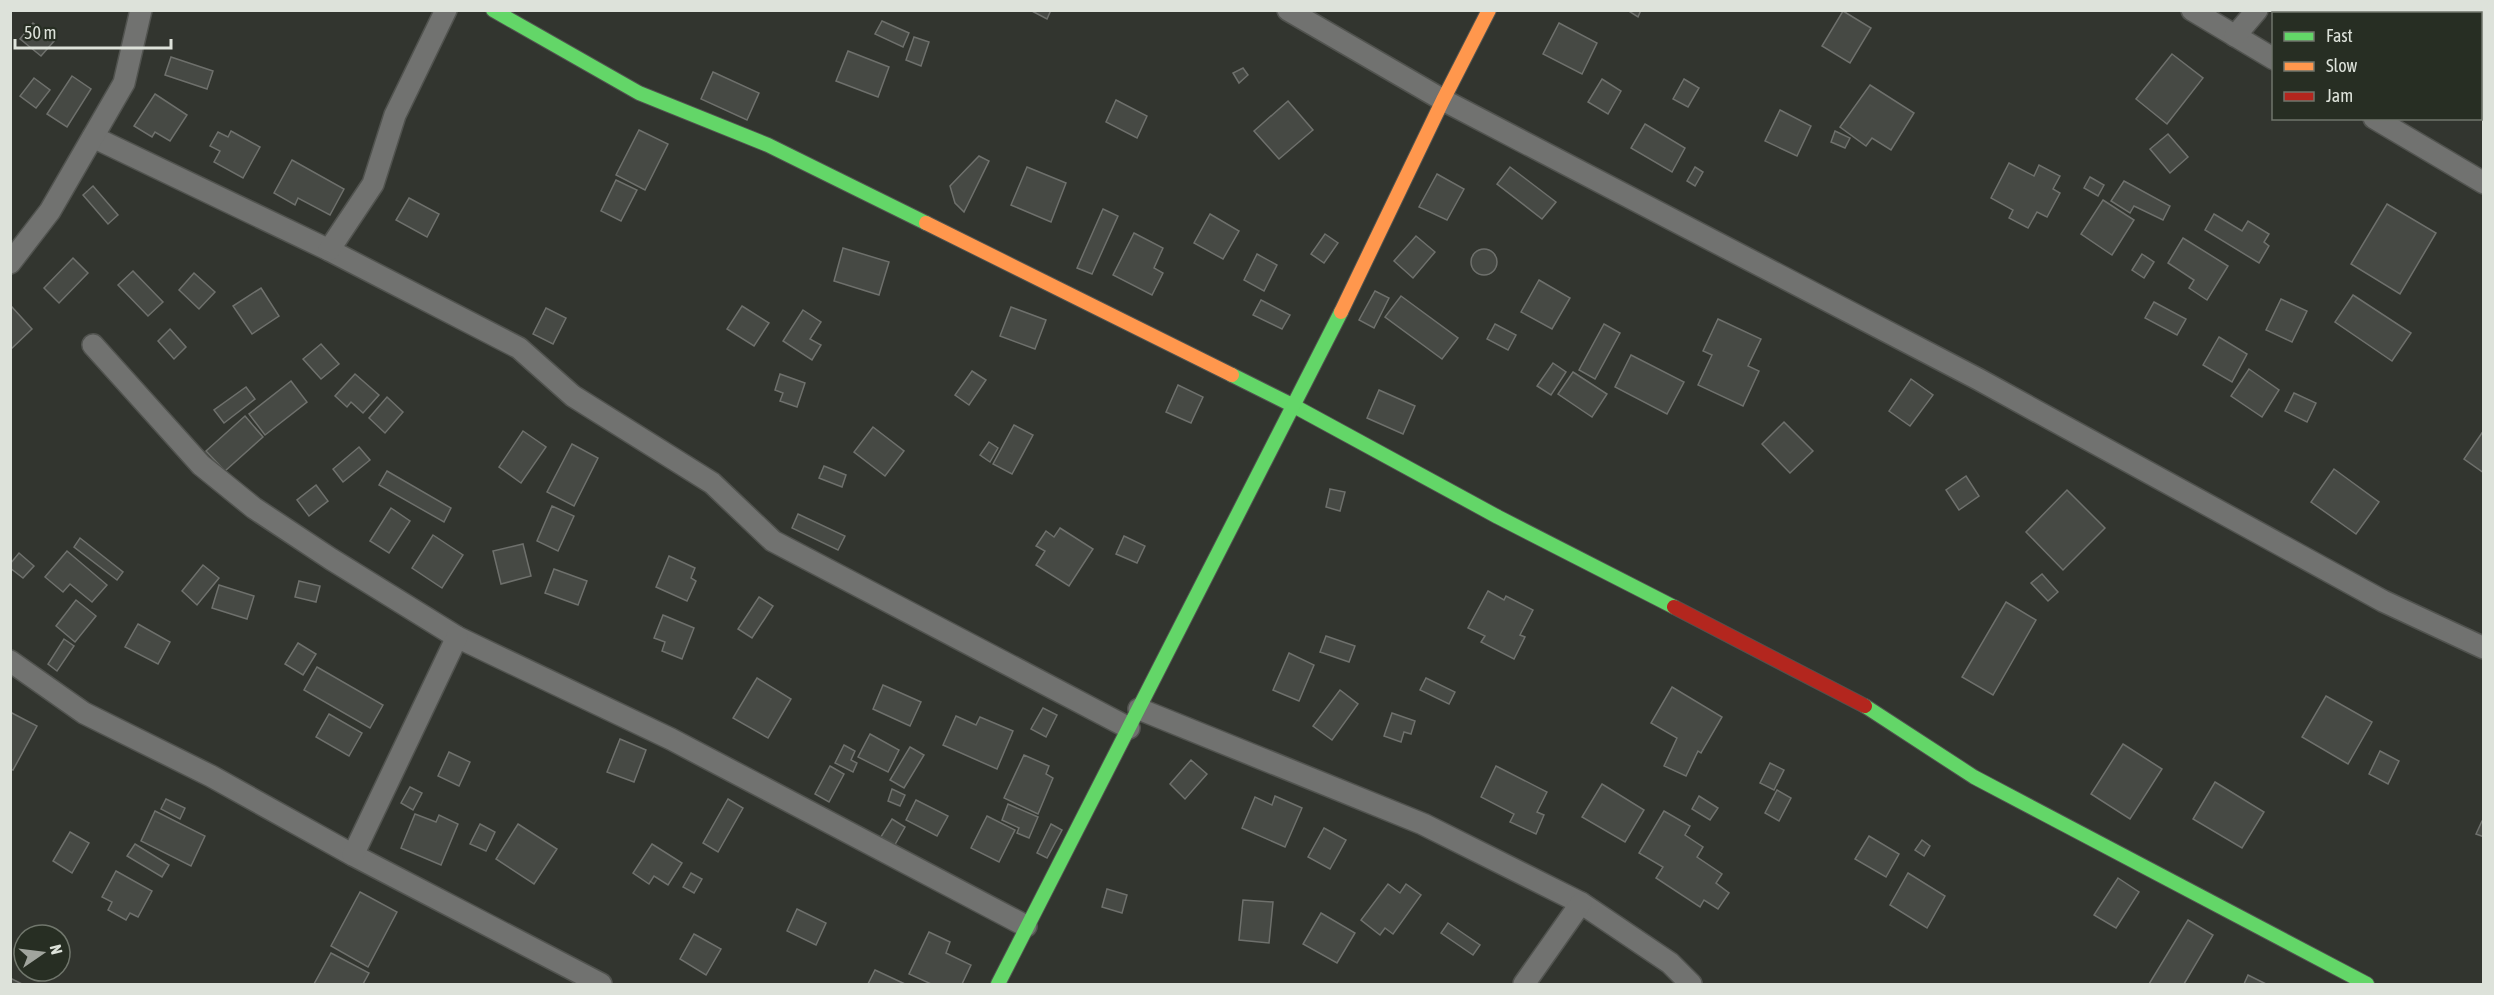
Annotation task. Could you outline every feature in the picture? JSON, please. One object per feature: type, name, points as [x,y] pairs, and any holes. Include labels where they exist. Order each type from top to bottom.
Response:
[{"type":"street","points":[[10,263],[50,211],[124,83],[141,10]]},
{"type":"street","points":[[329,250],[373,184],[395,115],[446,10]]},
{"type":"street","points":[[493,10],[639,93],[768,145],[1294,406],[1498,517],[1861,703],[1974,777],[2367,984]]},
{"type":"street","points":[[1288,10],[1443,100],[1978,379],[2383,601],[2484,648]]},
{"type":"street","points":[[998,984],[1369,258],[1443,100],[1489,10]]},
{"type":"street","points":[[2192,10],[2272,58]]},
{"type":"street","points":[[2235,36],[2257,10]]},
{"type":"street","points":[[2377,120],[2484,183]]},
{"type":"street","points":[[93,137],[329,250],[519,348],[573,396],[712,483],[773,541],[1129,728]]},
{"type":"street","points":[[93,345],[201,465],[254,508],[457,637],[671,739],[1026,926]]},
{"type":"street","points":[[353,855],[457,637]]},
{"type":"street","points":[[10,661],[84,713],[211,776],[353,855],[602,984]]},
{"type":"street","points":[[1139,709],[1423,824],[1581,903],[1670,963],[1691,984]]},
{"type":"street","points":[[1524,984],[1581,903]]},
{"type":"building","points":[[1030,10],[1051,10],[1047,19]]},
{"type":"building","points":[[1627,10],[1641,10],[1638,17]]},
{"type":"building","points":[[2433,10],[2463,10],[2466,12],[2432,12]]},
{"type":"building","points":[[1843,11],[1871,28],[1850,63],[1822,46]]},
{"type":"building","points":[[882,21],[909,33],[903,47],[875,34]]},
{"type":"building","points":[[33,23],[55,40],[41,56],[20,39]]},
{"type":"building","points":[[1559,23],[1597,43],[1582,74],[1543,54]]},
{"type":"building","points":[[2482,26],[2484,27],[2484,65],[2482,64]]},
{"type":"building","points":[[914,37],[929,42],[921,66],[906,60]]},
{"type":"building","points":[[848,51],[889,67],[878,97],[836,81]]},
{"type":"building","points":[[2172,54],[2203,78],[2167,124],[2136,99]]},
{"type":"building","points":[[171,57],[213,71],[207,89],[165,75]]},
{"type":"building","points":[[1243,68],[1248,75],[1239,83],[1233,73]]},
{"type":"building","points":[[713,72],[759,93],[747,120],[701,99]]},
{"type":"building","points":[[72,76],[91,89],[67,127],[47,114]]},
{"type":"building","points":[[34,78],[50,90],[36,108],[20,96]]},
{"type":"building","points":[[1602,79],[1621,91],[1608,114],[1588,102]]},
{"type":"building","points":[[1684,79],[1699,88],[1688,107],[1673,99]]},
{"type":"building","points":[[1870,85],[1914,113],[1891,150],[1872,138],[1866,146],[1840,127]]},
{"type":"building","points":[[155,94],[187,115],[170,141],[155,132],[152,137],[134,126]]},
{"type":"building","points":[[1116,100],[1147,116],[1137,138],[1106,122]]},
{"type":"building","points":[[1288,101],[1313,130],[1279,159],[1254,131]]},
{"type":"building","points":[[1780,110],[1811,126],[1797,156],[1765,141]]},
{"type":"building","points":[[1645,124],[1685,148],[1672,172],[1631,148]]},
{"type":"building","points":[[639,130],[668,144],[645,190],[616,175]]},
{"type":"building","points":[[231,131],[260,147],[243,178],[214,162],[220,151],[210,146],[218,132],[228,137]]},
{"type":"building","points":[[1835,131],[1850,138],[1845,148],[1831,142]]},
{"type":"building","points":[[2168,134],[2188,157],[2170,173],[2150,149]]},
{"type":"building","points":[[979,156],[989,161],[964,212],[955,203],[950,186]]},
{"type":"building","points":[[292,160],[344,189],[330,215],[298,198],[295,205],[274,193]]},
{"type":"building","points":[[2009,163],[2034,176],[2039,165],[2060,176],[2053,189],[2060,193],[2047,217],[2037,212],[2028,228],[2009,218],[2013,210],[1991,198]]},
{"type":"building","points":[[1027,167],[1066,183],[1051,222],[1011,205]]},
{"type":"building","points":[[1510,167],[1556,202],[1542,219],[1497,184]]},
{"type":"building","points":[[1695,167],[1703,172],[1695,186],[1687,181]]},
{"type":"building","points":[[1437,174],[1464,189],[1447,220],[1419,207]]},
{"type":"building","points":[[2090,177],[2104,185],[2098,196],[2084,188]]},
{"type":"building","points":[[616,180],[637,190],[621,221],[601,211]]},
{"type":"building","points":[[2124,181],[2170,206],[2163,220],[2134,206],[2130,213],[2111,201]]},
{"type":"building","points":[[93,186],[118,215],[108,224],[83,195]]},
{"type":"building","points":[[409,198],[439,214],[427,237],[396,220]]},
{"type":"building","points":[[2103,200],[2134,220],[2112,255],[2081,234]]},
{"type":"building","points":[[2387,204],[2436,233],[2400,294],[2351,264]]},
{"type":"building","points":[[1103,209],[1118,216],[1092,274],[1077,268]]},
{"type":"building","points":[[1210,214],[1239,231],[1223,259],[1194,243]]},
{"type":"building","points":[[2214,214],[2242,231],[2248,221],[2269,234],[2264,242],[2269,246],[2259,263],[2205,230]]},
{"type":"building","points":[[1134,233],[1163,248],[1154,268],[1163,273],[1152,295],[1113,275]]},
{"type":"building","points":[[1325,234],[1338,243],[1324,263],[1311,254]]},
{"type":"building","points":[[1416,236],[1435,252],[1413,278],[1394,261]]},
{"type":"building","points":[[2183,238],[2228,266],[2207,300],[2189,288],[2194,280],[2168,263]]},
{"type":"building","points":[[843,248],[889,262],[879,295],[834,281]]},
{"type":"building","points":[[1484,249],[1493,253],[1497,262],[1493,271],[1484,275],[1475,271],[1471,262],[1475,253]]},
{"type":"building","points":[[1257,254],[1277,265],[1264,291],[1244,280]]},
{"type":"building","points":[[2142,254],[2154,262],[2144,278],[2132,270]]},
{"type":"building","points":[[73,258],[88,273],[59,303],[44,288]]},
{"type":"building","points":[[133,271],[163,302],[148,316],[118,285]]},
{"type":"building","points":[[194,273],[215,292],[199,309],[179,290]]},
{"type":"building","points":[[1539,280],[1570,298],[1552,329],[1521,312]]},
{"type":"building","points":[[261,288],[279,316],[252,334],[233,306]]},
{"type":"building","points":[[1375,291],[1389,298],[1374,328],[1359,320]]},
{"type":"building","points":[[2353,295],[2411,333],[2392,361],[2335,322]]},
{"type":"building","points":[[1401,296],[1458,338],[1442,359],[1385,317]]},
{"type":"building","points":[[2281,299],[2307,311],[2292,342],[2266,330]]},
{"type":"building","points":[[1261,300],[1290,315],[1282,329],[1253,315]]},
{"type":"building","points":[[2154,302],[2186,319],[2177,335],[2145,318]]},
{"type":"building","points":[[742,306],[769,323],[754,346],[727,329]]},
{"type":"building","points":[[12,307],[32,329],[10,350],[10,308]]},
{"type":"building","points":[[1011,307],[1046,320],[1035,349],[1000,336]]},
{"type":"building","points":[[546,308],[566,318],[553,344],[533,334]]},
{"type":"building","points":[[803,310],[821,322],[810,339],[821,345],[812,360],[783,341]]},
{"type":"building","points":[[1718,319],[1761,339],[1748,366],[1759,371],[1743,406],[1698,385],[1712,355],[1703,351]]},
{"type":"building","points":[[1495,324],[1516,335],[1508,350],[1487,339]]},
{"type":"building","points":[[1604,324],[1620,333],[1595,379],[1579,370]]},
{"type":"building","points":[[170,329],[186,347],[174,359],[158,341]]},
{"type":"building","points":[[2219,337],[2247,354],[2232,382],[2203,365]]},
{"type":"building","points":[[321,344],[339,364],[321,379],[303,359]]},
{"type":"building","points":[[1631,355],[1684,382],[1667,414],[1615,387]]},
{"type":"building","points":[[1553,363],[1566,372],[1551,395],[1537,386]]},
{"type":"building","points":[[2249,369],[2279,390],[2262,417],[2231,396]]},
{"type":"building","points":[[972,371],[986,380],[969,405],[955,395]]},
{"type":"building","points":[[1573,372],[1607,394],[1592,417],[1558,394]]},
{"type":"building","points":[[355,374],[379,395],[363,413],[351,402],[347,407],[335,396]]},
{"type":"building","points":[[780,374],[805,383],[797,407],[780,401],[783,393],[775,390]]},
{"type":"building","points":[[1911,379],[1933,395],[1910,426],[1889,411]]},
{"type":"building","points":[[291,381],[307,402],[265,435],[249,414]]},
{"type":"building","points":[[1178,385],[1203,397],[1191,423],[1166,412]]},
{"type":"building","points":[[246,387],[255,399],[224,423],[214,410]]},
{"type":"building","points":[[1379,390],[1415,406],[1403,434],[1367,418]]},
{"type":"building","points":[[2294,393],[2316,403],[2307,422],[2285,411]]},
{"type":"building","points":[[387,397],[403,412],[385,433],[369,418]]},
{"type":"building","points":[[245,416],[263,437],[225,471],[206,451]]},
{"type":"building","points":[[1784,422],[1813,451],[1790,473],[1762,444]]},
{"type":"building","points":[[1014,425],[1033,435],[1012,474],[993,464]]},
{"type":"building","points":[[873,427],[904,451],[885,476],[854,452]]},
{"type":"building","points":[[2484,430],[2484,473],[2464,459]]},
{"type":"building","points":[[523,431],[546,447],[521,483],[499,467]]},
{"type":"building","points":[[989,442],[998,448],[990,462],[980,455]]},
{"type":"building","points":[[572,444],[598,458],[574,506],[547,492]]},
{"type":"building","points":[[359,447],[370,460],[343,482],[333,469]]},
{"type":"building","points":[[824,466],[846,475],[842,487],[819,478]]},
{"type":"building","points":[[2334,469],[2379,502],[2356,534],[2311,502]]},
{"type":"building","points":[[387,471],[451,508],[444,522],[379,485]]},
{"type":"building","points":[[1966,476],[1979,496],[1959,510],[1946,490]]},
{"type":"building","points":[[316,485],[328,501],[309,516],[297,500]]},
{"type":"building","points":[[1330,489],[1345,492],[1340,511],[1326,507]]},
{"type":"building","points":[[2067,490],[2105,528],[2063,570],[2026,532]]},
{"type":"building","points":[[552,506],[574,516],[558,551],[537,541]]},
{"type":"building","points":[[391,508],[410,521],[389,553],[370,541]]},
{"type":"building","points":[[798,514],[845,536],[838,550],[792,528]]},
{"type":"building","points":[[1060,528],[1093,549],[1069,586],[1036,565],[1045,551],[1036,546],[1046,531],[1054,537]]},
{"type":"building","points":[[433,535],[463,555],[442,588],[412,568]]},
{"type":"building","points":[[1124,536],[1145,546],[1137,563],[1116,554]]},
{"type":"building","points":[[80,538],[123,572],[117,580],[74,547]]},
{"type":"building","points":[[523,544],[531,576],[501,584],[493,551]]},
{"type":"building","points":[[67,551],[107,585],[92,602],[70,584],[63,592],[45,577]]},
{"type":"building","points":[[19,553],[34,566],[23,578],[10,568],[10,564]]},
{"type":"building","points":[[669,556],[695,568],[691,578],[696,581],[687,601],[656,587]]},
{"type":"building","points":[[203,565],[219,578],[197,605],[182,591]]},
{"type":"building","points":[[554,569],[587,581],[578,605],[545,593]]},
{"type":"building","points":[[2042,574],[2058,592],[2048,601],[2031,583]]},
{"type":"building","points":[[299,581],[320,586],[316,602],[295,597]]},
{"type":"building","points":[[219,585],[254,596],[247,619],[212,608]]},
{"type":"building","points":[[1488,591],[1504,600],[1506,596],[1533,610],[1520,635],[1525,637],[1514,659],[1481,642],[1485,636],[1468,628]]},
{"type":"building","points":[[759,597],[773,606],[752,638],[738,629]]},
{"type":"building","points":[[76,600],[96,616],[75,642],[56,626]]},
{"type":"building","points":[[2006,602],[2036,620],[1993,695],[1962,677]]},
{"type":"building","points":[[663,615],[694,628],[682,659],[662,651],[665,642],[654,638]]},
{"type":"building","points":[[138,624],[170,642],[158,664],[125,647]]},
{"type":"building","points":[[1326,636],[1355,646],[1349,662],[1320,652]]},
{"type":"building","points":[[64,639],[74,646],[57,671],[48,664]]},
{"type":"building","points":[[298,643],[316,654],[303,675],[285,664]]},
{"type":"building","points":[[1289,653],[1314,665],[1299,701],[1273,690]]},
{"type":"building","points":[[317,667],[383,705],[370,728],[304,690]]},
{"type":"building","points":[[757,678],[791,699],[768,738],[733,718]]},
{"type":"building","points":[[1426,678],[1455,692],[1449,704],[1420,690]]},
{"type":"building","points":[[883,685],[921,702],[910,726],[873,709]]},
{"type":"building","points":[[1672,687],[1722,717],[1701,753],[1698,751],[1686,776],[1664,766],[1677,738],[1651,723]]},
{"type":"building","points":[[1340,690],[1358,704],[1332,740],[1313,726]]},
{"type":"building","points":[[2326,696],[2372,722],[2348,764],[2302,737]]},
{"type":"building","points":[[1043,708],[1057,715],[1046,737],[1031,729]]},
{"type":"building","points":[[10,712],[37,726],[13,770],[10,769]]},
{"type":"building","points":[[1392,713],[1415,721],[1411,734],[1404,732],[1401,742],[1384,736]]},
{"type":"building","points":[[329,714],[362,733],[349,756],[316,737]]},
{"type":"building","points":[[956,716],[976,725],[980,717],[1013,731],[997,769],[943,745]]},
{"type":"building","points":[[870,734],[899,750],[888,772],[858,757]]},
{"type":"building","points":[[620,739],[646,750],[634,782],[607,772]]},
{"type":"building","points":[[2123,744],[2162,769],[2130,819],[2091,794]]},
{"type":"building","points":[[844,745],[855,751],[851,760],[857,763],[853,772],[835,763]]},
{"type":"building","points":[[910,747],[924,755],[904,788],[890,780]]},
{"type":"building","points":[[2380,751],[2399,761],[2388,784],[2369,774]]},
{"type":"building","points":[[449,752],[470,762],[459,786],[438,776]]},
{"type":"building","points":[[1024,755],[1049,766],[1046,774],[1053,778],[1038,814],[1004,798]]},
{"type":"building","points":[[1191,760],[1207,774],[1185,799],[1170,784]]},
{"type":"building","points":[[1770,763],[1784,770],[1774,790],[1760,783]]},
{"type":"building","points":[[830,766],[844,774],[829,802],[815,794]]},
{"type":"building","points":[[1496,766],[1547,792],[1537,812],[1544,815],[1536,834],[1510,822],[1514,814],[1481,797]]},
{"type":"building","points":[[2215,782],[2264,812],[2242,848],[2193,819]]},
{"type":"building","points":[[1602,784],[1644,810],[1625,842],[1582,817]]},
{"type":"building","points":[[410,787],[422,793],[413,810],[401,803]]},
{"type":"building","points":[[892,789],[905,795],[900,806],[888,801]]},
{"type":"building","points":[[1777,790],[1791,798],[1779,821],[1765,813]]},
{"type":"building","points":[[1275,796],[1302,808],[1285,847],[1242,828],[1255,797],[1272,805]]},
{"type":"building","points":[[1699,796],[1718,808],[1710,820],[1692,809]]},
{"type":"building","points":[[166,799],[185,808],[180,819],[161,809]]},
{"type":"building","points":[[728,799],[743,808],[718,852],[703,843]]},
{"type":"building","points":[[916,800],[948,816],[937,836],[906,820]]},
{"type":"building","points":[[1008,804],[1038,817],[1029,838],[1017,833],[1019,828],[1002,820]]},
{"type":"building","points":[[155,811],[205,836],[191,866],[141,841]]},
{"type":"building","points":[[1664,811],[1690,826],[1685,835],[1703,847],[1697,857],[1722,874],[1716,883],[1729,893],[1718,909],[1704,900],[1700,907],[1656,878],[1663,867],[1639,853]]},
{"type":"building","points":[[415,814],[436,822],[439,815],[458,824],[441,865],[401,848]]},
{"type":"building","points":[[987,816],[1015,830],[999,862],[971,848]]},
{"type":"building","points":[[892,819],[905,827],[893,848],[879,840]]},
{"type":"building","points":[[2484,821],[2484,837],[2476,834]]},
{"type":"building","points":[[480,824],[495,832],[486,851],[470,844]]},
{"type":"building","points":[[518,824],[557,849],[534,884],[496,859]]},
{"type":"building","points":[[1051,824],[1062,830],[1047,858],[1037,853]]},
{"type":"building","points":[[1324,828],[1346,840],[1330,869],[1308,857]]},
{"type":"building","points":[[70,832],[89,843],[72,873],[53,861]]},
{"type":"building","points":[[1869,836],[1899,854],[1886,877],[1855,859]]},
{"type":"building","points":[[1922,840],[1930,846],[1924,856],[1915,850]]},
{"type":"building","points":[[135,844],[169,865],[162,877],[127,856]]},
{"type":"building","points":[[652,844],[682,863],[668,885],[654,876],[649,884],[633,873]]},
{"type":"building","points":[[116,871],[152,891],[138,917],[130,913],[126,920],[108,910],[112,902],[102,897]]},
{"type":"building","points":[[691,873],[702,879],[694,893],[683,887]]},
{"type":"building","points":[[1908,873],[1945,896],[1927,928],[1890,905]]},
{"type":"building","points":[[2118,878],[2139,892],[2116,928],[2094,915]]},
{"type":"building","points":[[1388,884],[1400,893],[1406,884],[1421,895],[1393,934],[1385,928],[1380,935],[1361,920]]},
{"type":"building","points":[[1107,889],[1127,895],[1122,913],[1102,907]]},
{"type":"building","points":[[360,892],[397,912],[368,967],[331,946]]},
{"type":"building","points":[[1243,900],[1273,902],[1269,943],[1239,940]]},
{"type":"building","points":[[797,909],[826,923],[816,945],[787,931]]},
{"type":"building","points":[[1321,913],[1355,933],[1337,963],[1303,944]]},
{"type":"building","points":[[2188,920],[2213,935],[2184,984],[2149,984]]},
{"type":"building","points":[[1448,923],[1480,945],[1473,955],[1441,933]]},
{"type":"building","points":[[929,932],[950,942],[946,953],[971,965],[962,984],[931,984],[909,974]]},
{"type":"building","points":[[694,934],[721,949],[706,975],[680,959]]},
{"type":"building","points":[[331,953],[369,973],[363,984],[314,984]]},
{"type":"building","points":[[875,970],[905,984],[868,984]]},
{"type":"building","points":[[2248,975],[2266,984],[2244,984]]},
{"type":"traffic: fast","points":[[493,10],[639,93],[768,145],[926,223]]},
{"type":"traffic: fast","points":[[998,984],[1341,312]]},
{"type":"traffic: fast","points":[[1232,375],[1294,406],[1498,517],[1674,607]]},
{"type":"traffic: fast","points":[[1865,706],[1974,777],[2367,984]]},
{"type":"traffic: slow","points":[[1341,312],[1489,10]]},
{"type":"traffic: slow","points":[[926,223],[1232,375]]},
{"type":"traffic: jam","points":[[1674,607],[1865,706]]}]
